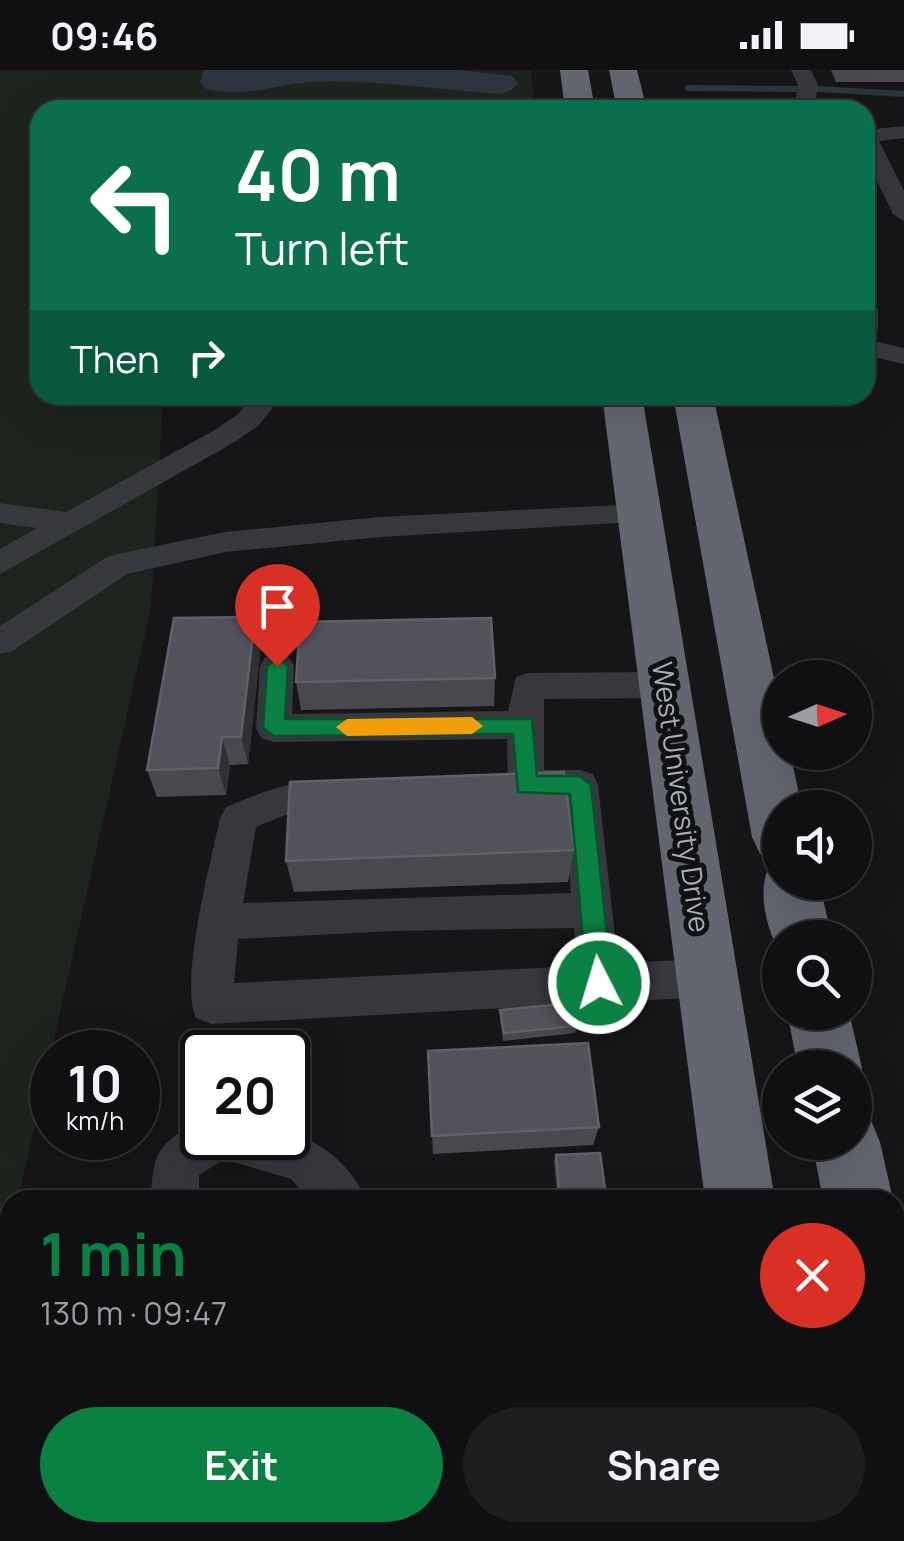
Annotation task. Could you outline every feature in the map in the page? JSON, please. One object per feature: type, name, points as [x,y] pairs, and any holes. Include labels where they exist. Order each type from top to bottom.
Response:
[{"type":"highway","points":[[574,70],[578,100]]},
{"type":"highway","points":[[624,70],[630,100]]},
{"type":"highway","name":"West University Drive","points":[[624,405],[738,1190]]},
{"type":"highway","points":[[695,405],[771,790]]},
{"type":"highway","points":[[850,1160],[856,1190]]},
{"type":"lane","points":[[801,70],[808,85],[806,100]]},
{"type":"lane","points":[[875,135],[904,132]]},
{"type":"lane","points":[[875,154],[904,214]]},
{"type":"lane","points":[[875,349],[904,356]]},
{"type":"lane","points":[[0,564],[223,437],[248,420],[261,405]]},
{"type":"lane","points":[[0,513],[70,524]]},
{"type":"lane","points":[[0,642],[118,564],[225,542],[380,527],[640,514]]},
{"type":"lane","points":[[277,666],[274,728],[524,725]]},
{"type":"lane","points":[[599,983],[580,785],[508,787],[524,725],[528,686],[664,686]]},
{"type":"lane","points":[[376,795],[282,800],[240,818],[219,922],[211,1004],[706,978]]},
{"type":"lane","points":[[219,922],[392,913],[592,910]]},
{"type":"lane","points":[[175,1190],[176,1163],[181,1160]]},
{"type":"lane","points":[[304,1160],[332,1190]]},
{"type":"shaded area","points":[[0,70],[531,70],[534,100],[30,100],[30,405],[162,405],[151,607],[56,1030],[30,1030],[30,1146],[20,1190],[0,1190]]},
{"type":"building","points":[[255,617],[241,737],[222,737],[218,768],[147,770],[174,618]]},
{"type":"building","points":[[491,618],[495,678],[296,682],[300,622]]},
{"type":"building","points":[[564,772],[574,850],[286,861],[290,782]]},
{"type":"building","points":[[573,1003],[577,1026],[504,1033],[500,1010]]},
{"type":"building","points":[[588,1043],[599,1127],[432,1136],[428,1051]]},
{"type":"building","points":[[600,1153],[605,1190],[559,1190],[556,1155]]},
{"type":"waterway","points":[[221,70],[218,82],[268,81],[312,72],[500,83]]},
{"type":"waterway","points":[[688,88],[801,89]]},
{"type":"waterway","points":[[818,89],[904,94]]},
{"type":"slow traffic","points":[[347,727],[472,726]]},
{"type":"route","points":[[277,666],[274,728],[524,725],[526,786],[580,785],[599,983]]}]
